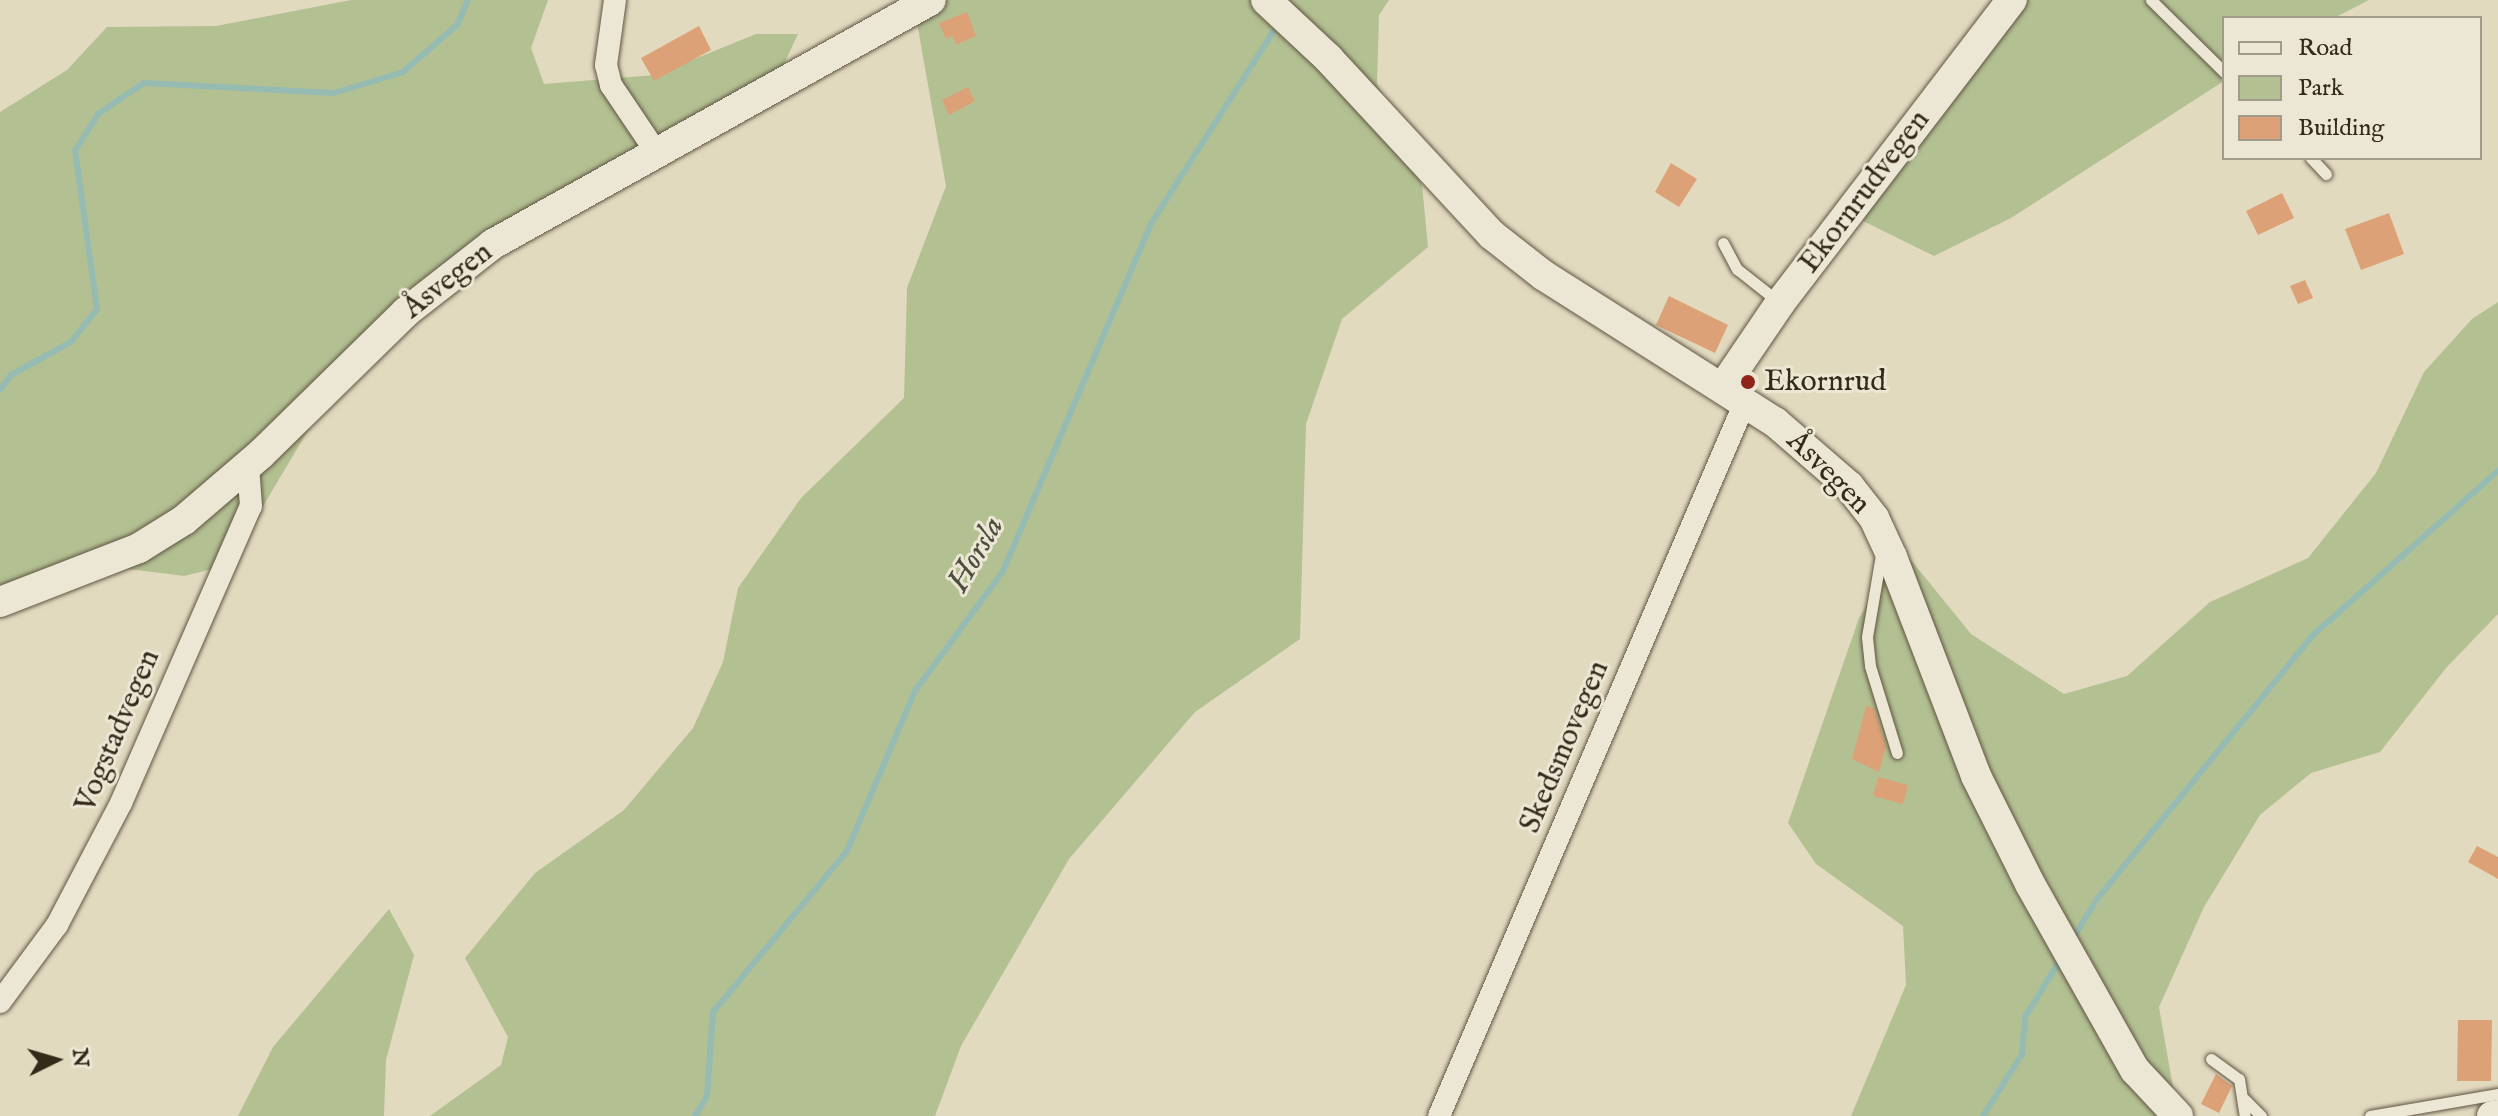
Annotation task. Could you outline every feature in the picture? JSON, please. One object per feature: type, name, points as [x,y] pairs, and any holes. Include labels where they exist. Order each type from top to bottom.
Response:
[{"type":"main road","name":"Åsvegen","points":[[0,602],[139,548],[184,520],[248,466],[449,274],[541,215],[931,0]]},
{"type":"main road","name":"Åsvegen","points":[[1266,0],[1311,40],[1492,235],[1543,275],[1734,394],[1849,486],[1884,541],[1976,776],[2030,884],[2135,1070],[2178,1116]]},
{"type":"main road","name":"Ekornrudvegen","points":[[1734,394],[1780,303],[2012,0]]},
{"type":"street","points":[[615,0],[606,65],[611,85],[656,152]]},
{"type":"street","name":"Skedsmovegen","points":[[1439,1116],[1734,394]]},
{"type":"street","name":"Vogstadvegen","points":[[0,1002],[64,913],[121,803],[251,506],[248,466]]},
{"type":"lane","points":[[2151,0],[2222,70]]},
{"type":"lane","points":[[2313,160],[2326,174]]},
{"type":"lane","points":[[1723,243],[1737,269],[1780,303]]},
{"type":"lane","points":[[1884,541],[1867,637],[1870,666],[1897,753]]},
{"type":"lane","points":[[2211,1059],[2239,1079],[2245,1116]]},
{"type":"lane","points":[[2370,1116],[2498,1094]]},
{"type":"lane","points":[[2243,1099],[2261,1116]]},
{"type":"green space","points":[[351,0],[548,0],[531,48],[544,84],[655,75],[756,34],[798,34],[778,77],[591,182],[338,380],[228,565],[184,576],[105,566],[0,591],[0,112],[67,70],[107,27],[216,26]]},
{"type":"green space","points":[[919,0],[1389,0],[1379,15],[1377,84],[1422,185],[1428,247],[1342,319],[1306,424],[1300,639],[1195,712],[1069,859],[961,1046],[935,1116],[430,1116],[501,1065],[508,1037],[465,958],[535,873],[624,810],[693,728],[723,662],[738,588],[801,498],[904,398],[907,288],[946,186],[914,6]]},
{"type":"green space","points":[[2001,0],[2369,0],[2338,16],[2222,16],[2222,82],[2011,218],[1934,256],[1863,221],[1916,126]]},
{"type":"green space","points":[[2498,302],[2498,614],[2446,668],[2380,752],[2311,773],[2260,815],[2204,907],[2159,1007],[2178,1116],[1851,1116],[1906,985],[1903,926],[1816,864],[1788,823],[1859,618],[1902,549],[1971,634],[2064,694],[2127,676],[2210,602],[2308,558],[2376,473],[2424,372],[2472,319]]},
{"type":"green space","points":[[389,909],[414,955],[386,1060],[384,1116],[238,1116],[273,1047]]},
{"type":"building","points":[[967,12],[976,36],[956,45],[953,36],[946,39],[939,23]]},
{"type":"building","points":[[699,26],[711,50],[654,81],[641,58]]},
{"type":"building","points":[[968,87],[975,101],[949,115],[942,100]]},
{"type":"building","points":[[1671,163],[1697,179],[1679,207],[1655,192]]},
{"type":"building","points":[[2282,193],[2294,218],[2258,235],[2246,211]]},
{"type":"building","points":[[2389,213],[2404,254],[2361,270],[2345,229]]},
{"type":"building","points":[[2305,280],[2313,298],[2298,304],[2290,286]]},
{"type":"building","points":[[1669,296],[1728,325],[1715,353],[1656,325]]},
{"type":"building","points":[[1866,706],[1874,708],[1886,746],[1879,772],[1852,759]]},
{"type":"building","points":[[1878,777],[1908,785],[1903,804],[1873,796]]},
{"type":"building","points":[[2477,846],[2498,857],[2498,879],[2468,862]]},
{"type":"building","points":[[2458,1020],[2492,1020],[2491,1081],[2457,1081]]},
{"type":"building","points":[[2216,1074],[2232,1086],[2219,1113],[2201,1104]]},
{"type":"waterway","points":[[0,390],[11,375],[71,342],[97,309],[75,151],[98,114],[144,83],[334,93],[403,72],[457,25],[468,0]]},
{"type":"waterway","name":"Horsla","points":[[695,1116],[707,1096],[713,1012],[847,851],[915,691],[1003,571],[1152,222],[1278,24]]},
{"type":"waterway","points":[[2072,940],[2097,899],[2312,636],[2498,471]]},
{"type":"waterway","points":[[1983,1116],[2022,1054],[2025,1017],[2062,957]]},
{"type":"place","name":"Ekornrud","points":[[1748,382]]}]
